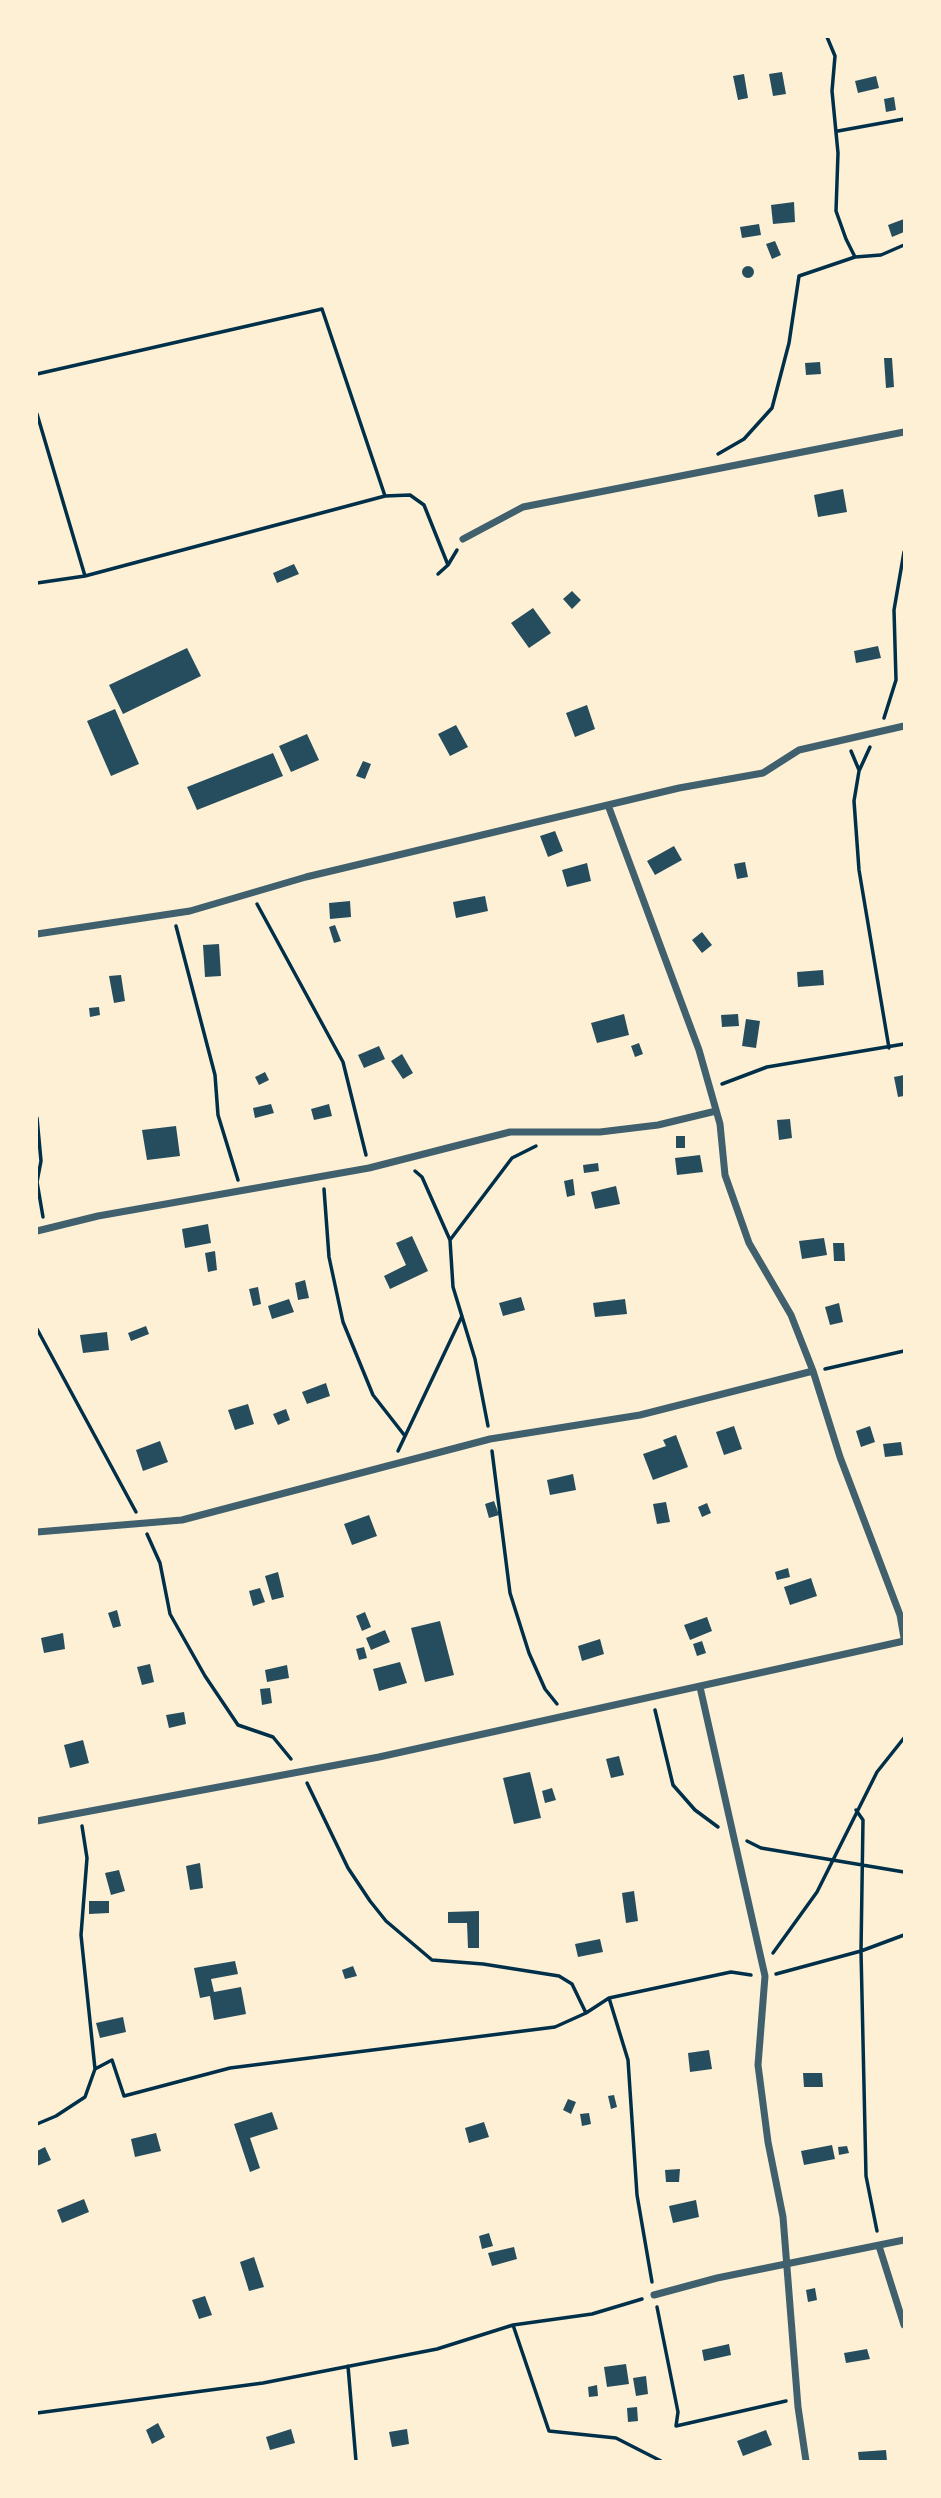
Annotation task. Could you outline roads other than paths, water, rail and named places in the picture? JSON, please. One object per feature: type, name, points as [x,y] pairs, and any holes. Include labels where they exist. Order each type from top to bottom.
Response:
[{"type":"street","points":[[463,539],[523,507],[904,432]]},
{"type":"street","points":[[37,934],[173,914],[608,805],[763,773],[799,750],[904,726]]},
{"type":"street","points":[[37,1821],[302,1772],[567,1717],[904,1639],[900,1615],[840,1458],[813,1371],[791,1315],[749,1243],[725,1175],[716,1111],[699,1050],[608,805]]},
{"type":"street","points":[[41,1230],[369,1168],[510,1132],[600,1132],[658,1125],[716,1111]]},
{"type":"street","points":[[37,1532],[182,1520],[490,1439],[640,1415],[813,1371]]},
{"type":"street","points":[[700,1687],[765,1976],[758,2065],[768,2142],[783,2217],[797,2398],[806,2461]]},
{"type":"street","points":[[654,2295],[785,2264],[904,2241]]},
{"type":"street","points":[[879,2246],[904,2325]]}]
